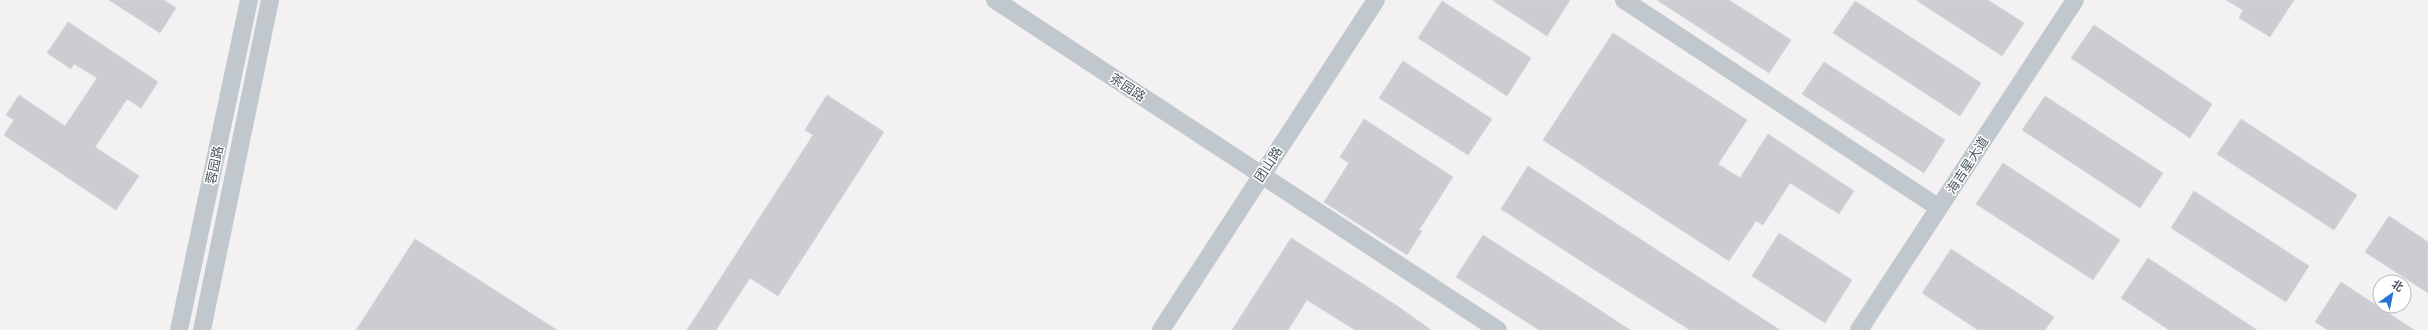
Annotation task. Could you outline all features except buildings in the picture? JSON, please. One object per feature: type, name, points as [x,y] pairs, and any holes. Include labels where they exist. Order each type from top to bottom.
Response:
[{"type":"street","name":"蓉园路","points":[[180,330],[249,0]]},
{"type":"street","name":"蓉园路","points":[[202,330],[270,0]]},
{"type":"street","name":"茶园路","points":[[994,0],[1498,330]]},
{"type":"street","name":"团山路","points":[[1161,330],[1261,174],[1376,0]]},
{"type":"street","points":[[1624,0],[1939,208]]},
{"type":"street","name":"海吉星大道","points":[[1859,330],[2074,0]]}]
